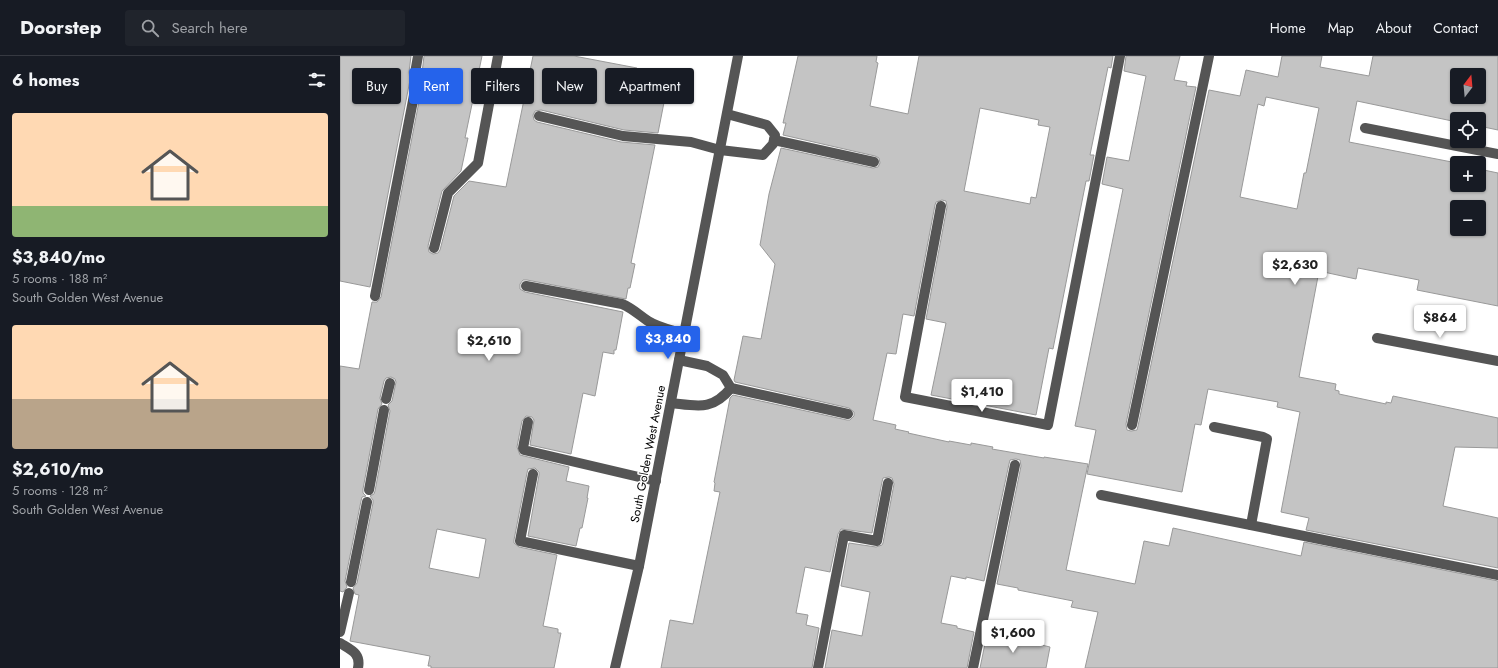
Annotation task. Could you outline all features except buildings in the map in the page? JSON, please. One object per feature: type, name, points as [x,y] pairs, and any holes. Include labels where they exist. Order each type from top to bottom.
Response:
[{"type":"street","points":[[375,296],[417,80],[415,73],[418,56]]},
{"type":"street","points":[[434,248],[448,193],[478,163],[498,56]]},
{"type":"street","name":"South Golden West Avenue","points":[[615,668],[639,566],[738,56]]},
{"type":"street","points":[[941,206],[905,397],[1048,425],[1120,56]]},
{"type":"street","points":[[1132,425],[1210,56]]},
{"type":"street","points":[[538,116],[623,136],[691,142],[720,150],[763,155],[773,144],[775,135],[767,124],[727,114]]},
{"type":"street","points":[[1365,128],[1498,154]]},
{"type":"street","points":[[774,140],[874,162]]},
{"type":"street","points":[[526,286],[622,304],[632,308],[644,318],[656,325],[684,334]]},
{"type":"street","points":[[1377,338],[1498,361]]},
{"type":"street","points":[[679,360],[707,366],[723,375],[731,388],[848,414]]},
{"type":"street","points":[[369,490],[390,383]]},
{"type":"street","points":[[671,403],[701,407],[722,398],[731,388]]},
{"type":"street","points":[[528,422],[523,448],[524,450],[656,481]]},
{"type":"street","points":[[1214,427],[1267,439],[1251,525]]},
{"type":"street","points":[[973,668],[1015,465]]},
{"type":"street","points":[[533,474],[520,541],[639,566]]},
{"type":"street","points":[[818,668],[844,535],[878,541],[888,483]]},
{"type":"street","points":[[1101,494],[1498,575]]},
{"type":"street","points":[[351,582],[367,502]]},
{"type":"street","points":[[340,632],[349,593]]},
{"type":"street","points":[[340,643],[355,653],[359,661],[358,668]]}]
